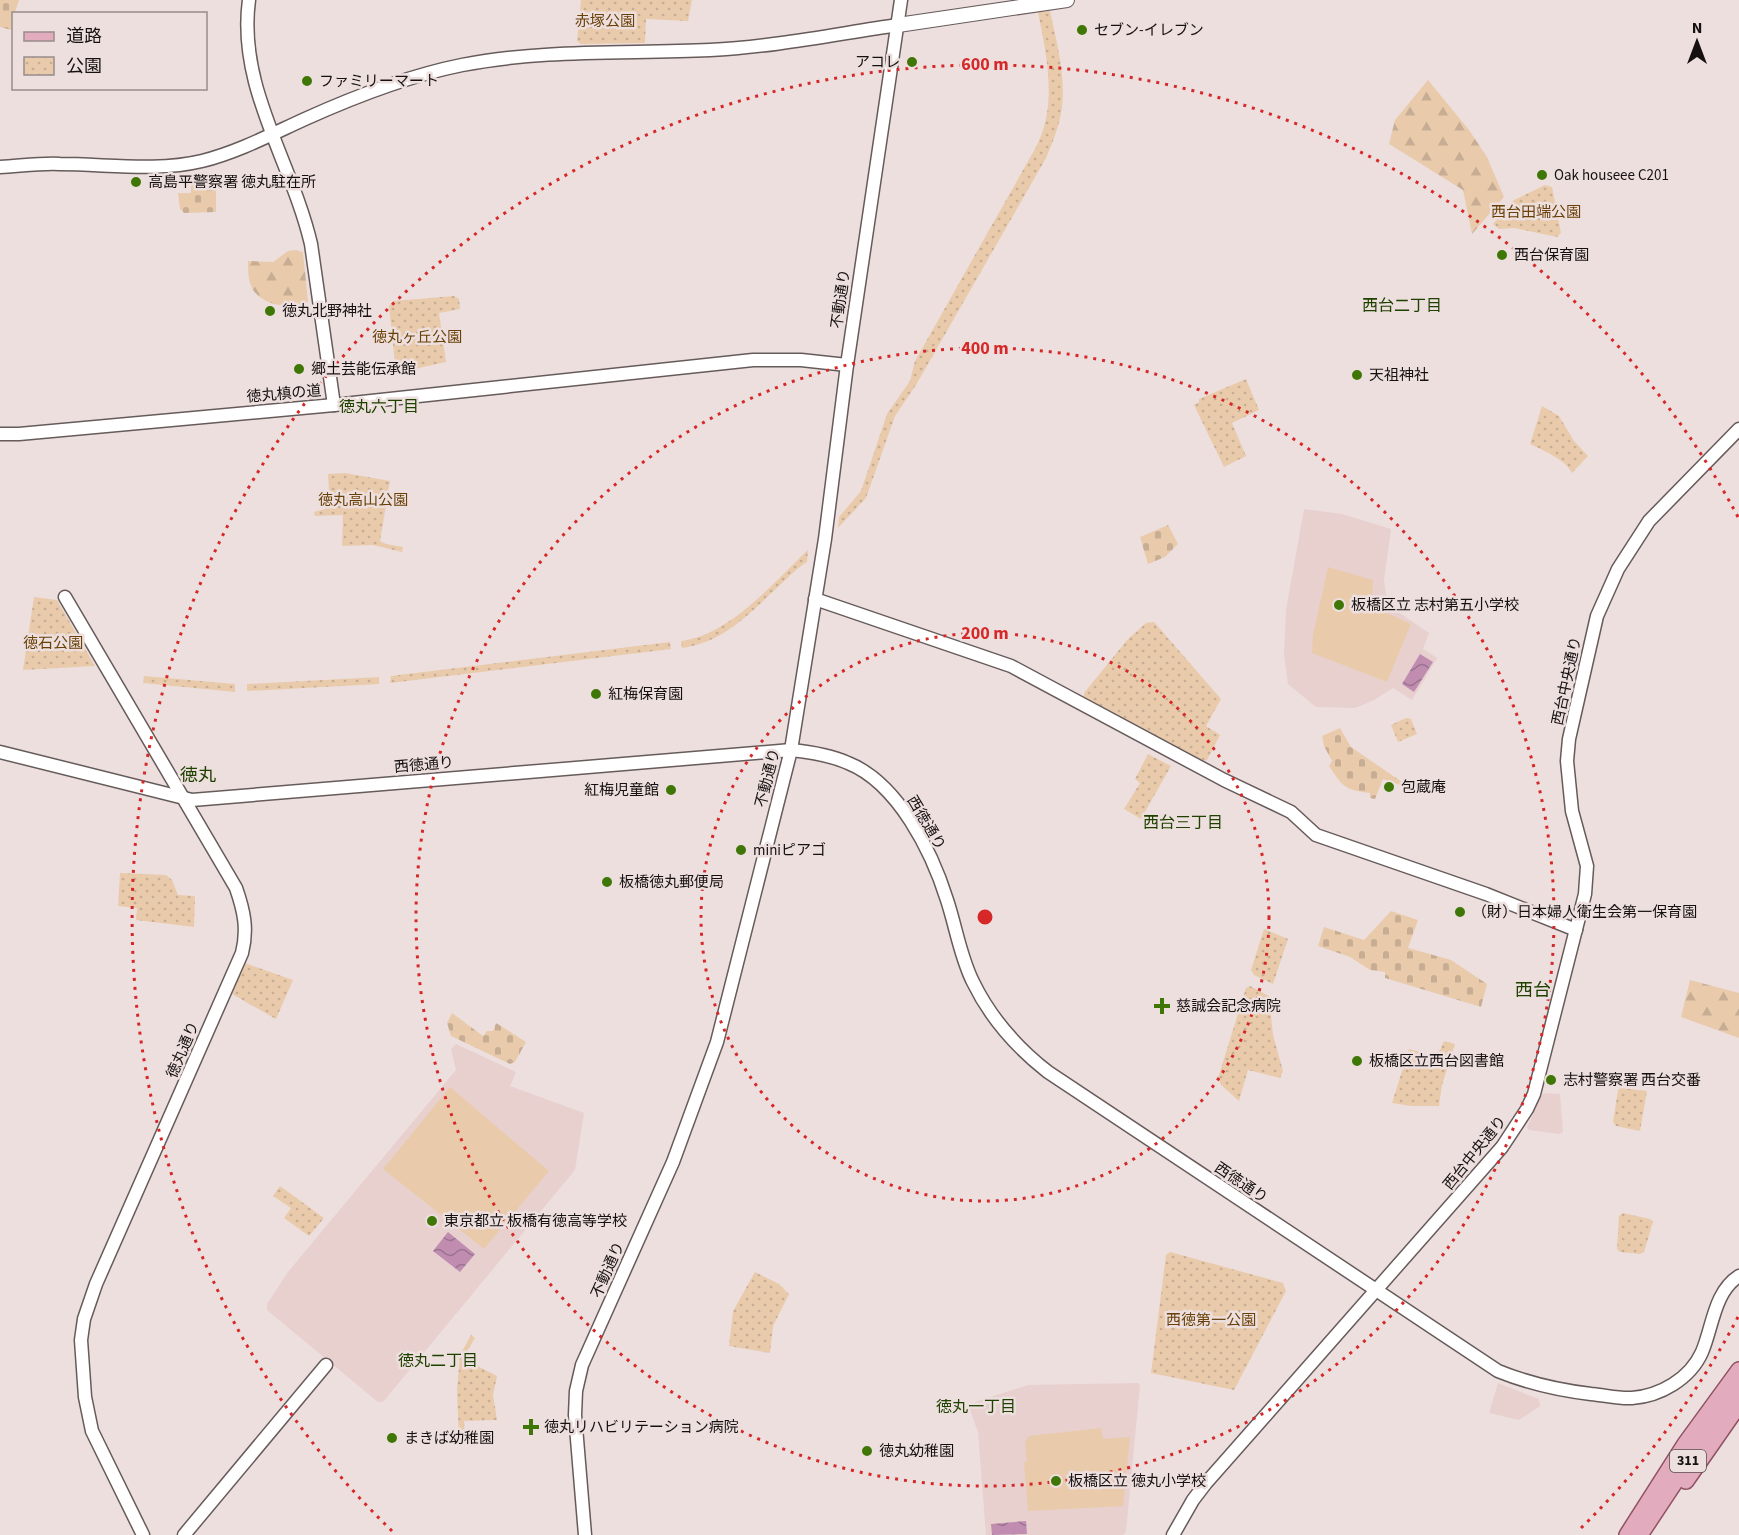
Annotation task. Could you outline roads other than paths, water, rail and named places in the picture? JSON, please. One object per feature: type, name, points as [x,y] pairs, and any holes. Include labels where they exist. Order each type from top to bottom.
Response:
[{"type":"main road","points":[[898,25],[1067,0]]},
{"type":"main road","name":"311","points":[[1627,1535],[1691,1435],[1739,1370]]},
{"type":"main road","name":"311","points":[[1640,1535],[1728,1402],[1739,1389]]},
{"type":"main road","points":[[1652,1535],[1695,1468],[1739,1406]]},
{"type":"street","name":"徳丸槙の道","points":[[0,434],[334,405],[311,244],[299,200],[257,91],[250,60],[247,29],[249,0]]},
{"type":"street","name":"不動通り","points":[[585,1535],[575,1415],[576,1391],[582,1365],[673,1162],[717,1042],[791,750],[815,599],[901,0]]},
{"type":"street","points":[[0,167],[54,164],[149,167],[175,165],[223,155],[340,104],[404,80],[494,59],[571,53],[711,50],[898,25]]},
{"type":"street","points":[[334,405],[753,360],[801,360],[847,365]]},
{"type":"street","name":"西台中央通り","points":[[1173,1535],[1188,1508],[1206,1483],[1502,1148],[1527,1109],[1539,1079],[1585,894],[1587,866],[1572,811],[1568,753],[1597,616],[1617,570],[1649,521],[1739,429]]},
{"type":"street","name":"徳丸通り","points":[[65,597],[236,888],[243,908],[245,939],[242,952],[92,1295],[84,1319],[81,1340],[85,1397],[92,1431],[143,1535]]},
{"type":"street","points":[[815,599],[1011,666],[1224,780],[1291,812],[1316,835],[1475,890],[1576,930]]},
{"type":"street","name":"西徳通り","points":[[0,752],[192,800],[791,750],[821,754],[850,763],[884,788],[911,820],[936,871],[948,902],[972,980],[992,1016],[1020,1050],[1048,1072],[1498,1371],[1526,1382],[1555,1389],[1630,1398],[1656,1393],[1667,1388],[1690,1370],[1700,1356],[1721,1295],[1728,1284],[1739,1276]]},
{"type":"street","points":[[184,1535],[326,1365]]},
{"type":"water","points":[[1420,654],[1433,662],[1414,692],[1402,684]]},
{"type":"water","points":[[448,1232],[475,1254],[460,1272],[433,1251]]},
{"type":"water","points":[[1026,1521],[1027,1534],[992,1535],[991,1524]]},
{"type":"place","name":"セブン-イレブン","points":[[1082,30]]},
{"type":"place","name":"アコレ","points":[[912,62]]},
{"type":"place","name":"ファミリーマート","points":[[307,81]]},
{"type":"place","name":"Oak houseee C201","points":[[1542,175]]},
{"type":"place","name":"高島平警察署 徳丸駐在所","points":[[136,182]]},
{"type":"place","name":"西台保育園","points":[[1502,255]]},
{"type":"place","name":"徳丸北野神社","points":[[270,311]]},
{"type":"place","name":"郷土芸能伝承館","points":[[299,369]]},
{"type":"place","name":"天祖神社","points":[[1357,375]]},
{"type":"place","name":"板橋区立 志村第五小学校","points":[[1339,605]]},
{"type":"place","name":"紅梅保育園","points":[[596,694]]},
{"type":"place","name":"包蔵庵","points":[[1389,787]]},
{"type":"place","name":"紅梅児童館","points":[[671,790]]},
{"type":"place","name":"miniピアゴ","points":[[741,850]]},
{"type":"place","name":"板橋徳丸郵便局","points":[[607,882]]},
{"type":"place","name":"（財）日本婦人衛生会第一保育園","points":[[1460,912]]},
{"type":"place","name":"慈誠会記念病院","points":[[1162,1006]]},
{"type":"place","name":"板橋区立西台図書館","points":[[1357,1061]]},
{"type":"place","name":"志村警察署 西台交番","points":[[1551,1080]]},
{"type":"place","name":"東京都立 板橋有徳高等学校","points":[[432,1221]]},
{"type":"place","name":"徳丸リハビリテーション病院","points":[[531,1427]]},
{"type":"place","name":"まきば幼稚園","points":[[392,1438]]},
{"type":"place","name":"徳丸幼稚園","points":[[867,1451]]},
{"type":"place","name":"板橋区立 徳丸小学校","points":[[1056,1481]]},
{"type":"district","name":"西台二丁目","points":[[1402,306]]},
{"type":"district","name":"徳丸六丁目","points":[[379,407]]},
{"type":"district","name":"徳丸","points":[[198,775]]},
{"type":"district","name":"西台三丁目","points":[[1183,823]]},
{"type":"district","name":"西台","points":[[1533,990]]},
{"type":"district","name":"徳丸二丁目","points":[[438,1361]]},
{"type":"district","name":"徳丸一丁目","points":[[976,1407]]},
{"type":"park label","name":"赤塚公園","points":[[605,21]]},
{"type":"park label","name":"西台田端公園","points":[[1536,212]]},
{"type":"park label","name":"徳丸ヶ丘公園","points":[[417,337]]},
{"type":"park label","name":"徳丸高山公園","points":[[363,500]]},
{"type":"park label","name":"徳石公園","points":[[53,643]]},
{"type":"park label","name":"西徳第一公園","points":[[1211,1320]]}]
